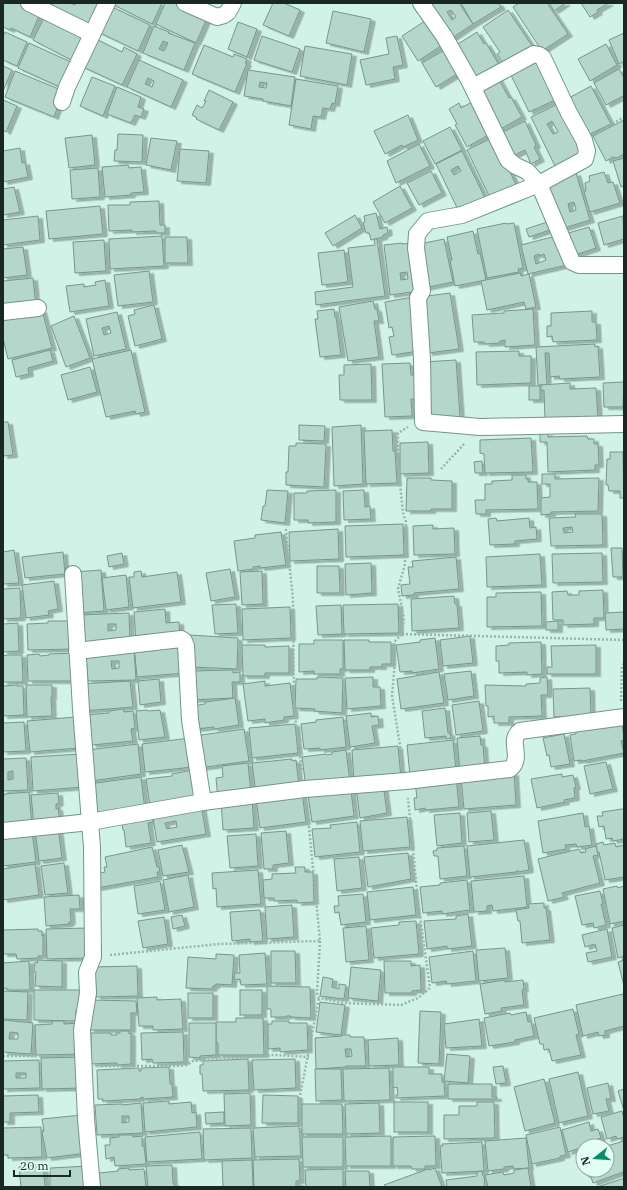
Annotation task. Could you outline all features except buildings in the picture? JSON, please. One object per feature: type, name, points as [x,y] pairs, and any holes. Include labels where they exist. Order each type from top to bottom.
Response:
[{"type":"street","points":[[29,3],[92,34]]},
{"type":"street","points":[[62,102],[67,88],[107,3]]},
{"type":"street","points":[[185,3],[216,17],[224,15],[228,12],[233,3]]},
{"type":"street","points":[[421,3],[444,36],[473,87],[508,160],[527,171],[539,184],[572,262],[578,265],[624,265]]},
{"type":"street","points":[[473,87],[534,54],[539,55],[543,58],[569,113],[584,140],[587,151],[585,159],[539,184],[462,215],[428,222],[417,234],[416,248],[422,290],[418,298],[424,422],[480,427],[518,425],[624,424]]},
{"type":"street","points":[[3,312],[38,308]]},
{"type":"street","points":[[72,574],[92,847],[93,957],[87,972],[88,993],[82,1030],[86,1119],[92,1187]]},
{"type":"street","points":[[77,651],[181,640],[184,641],[186,646],[190,720],[203,802]]},
{"type":"street","points":[[3,831],[90,822],[203,802],[305,789],[406,781],[510,770],[516,759],[516,734],[520,731],[624,716]]},
{"type":"path","points":[[584,140],[624,117]]},
{"type":"path","points":[[441,468],[480,427]]},
{"type":"path","points":[[402,634],[624,640]]},
{"type":"path","points":[[624,664],[622,667],[620,698],[624,716]]},
{"type":"path","points":[[302,1187],[300,1096],[319,998]]},
{"type":"path","points":[[3,1056],[180,1066],[187,1065],[193,1061],[268,1056],[308,1057]]}]
